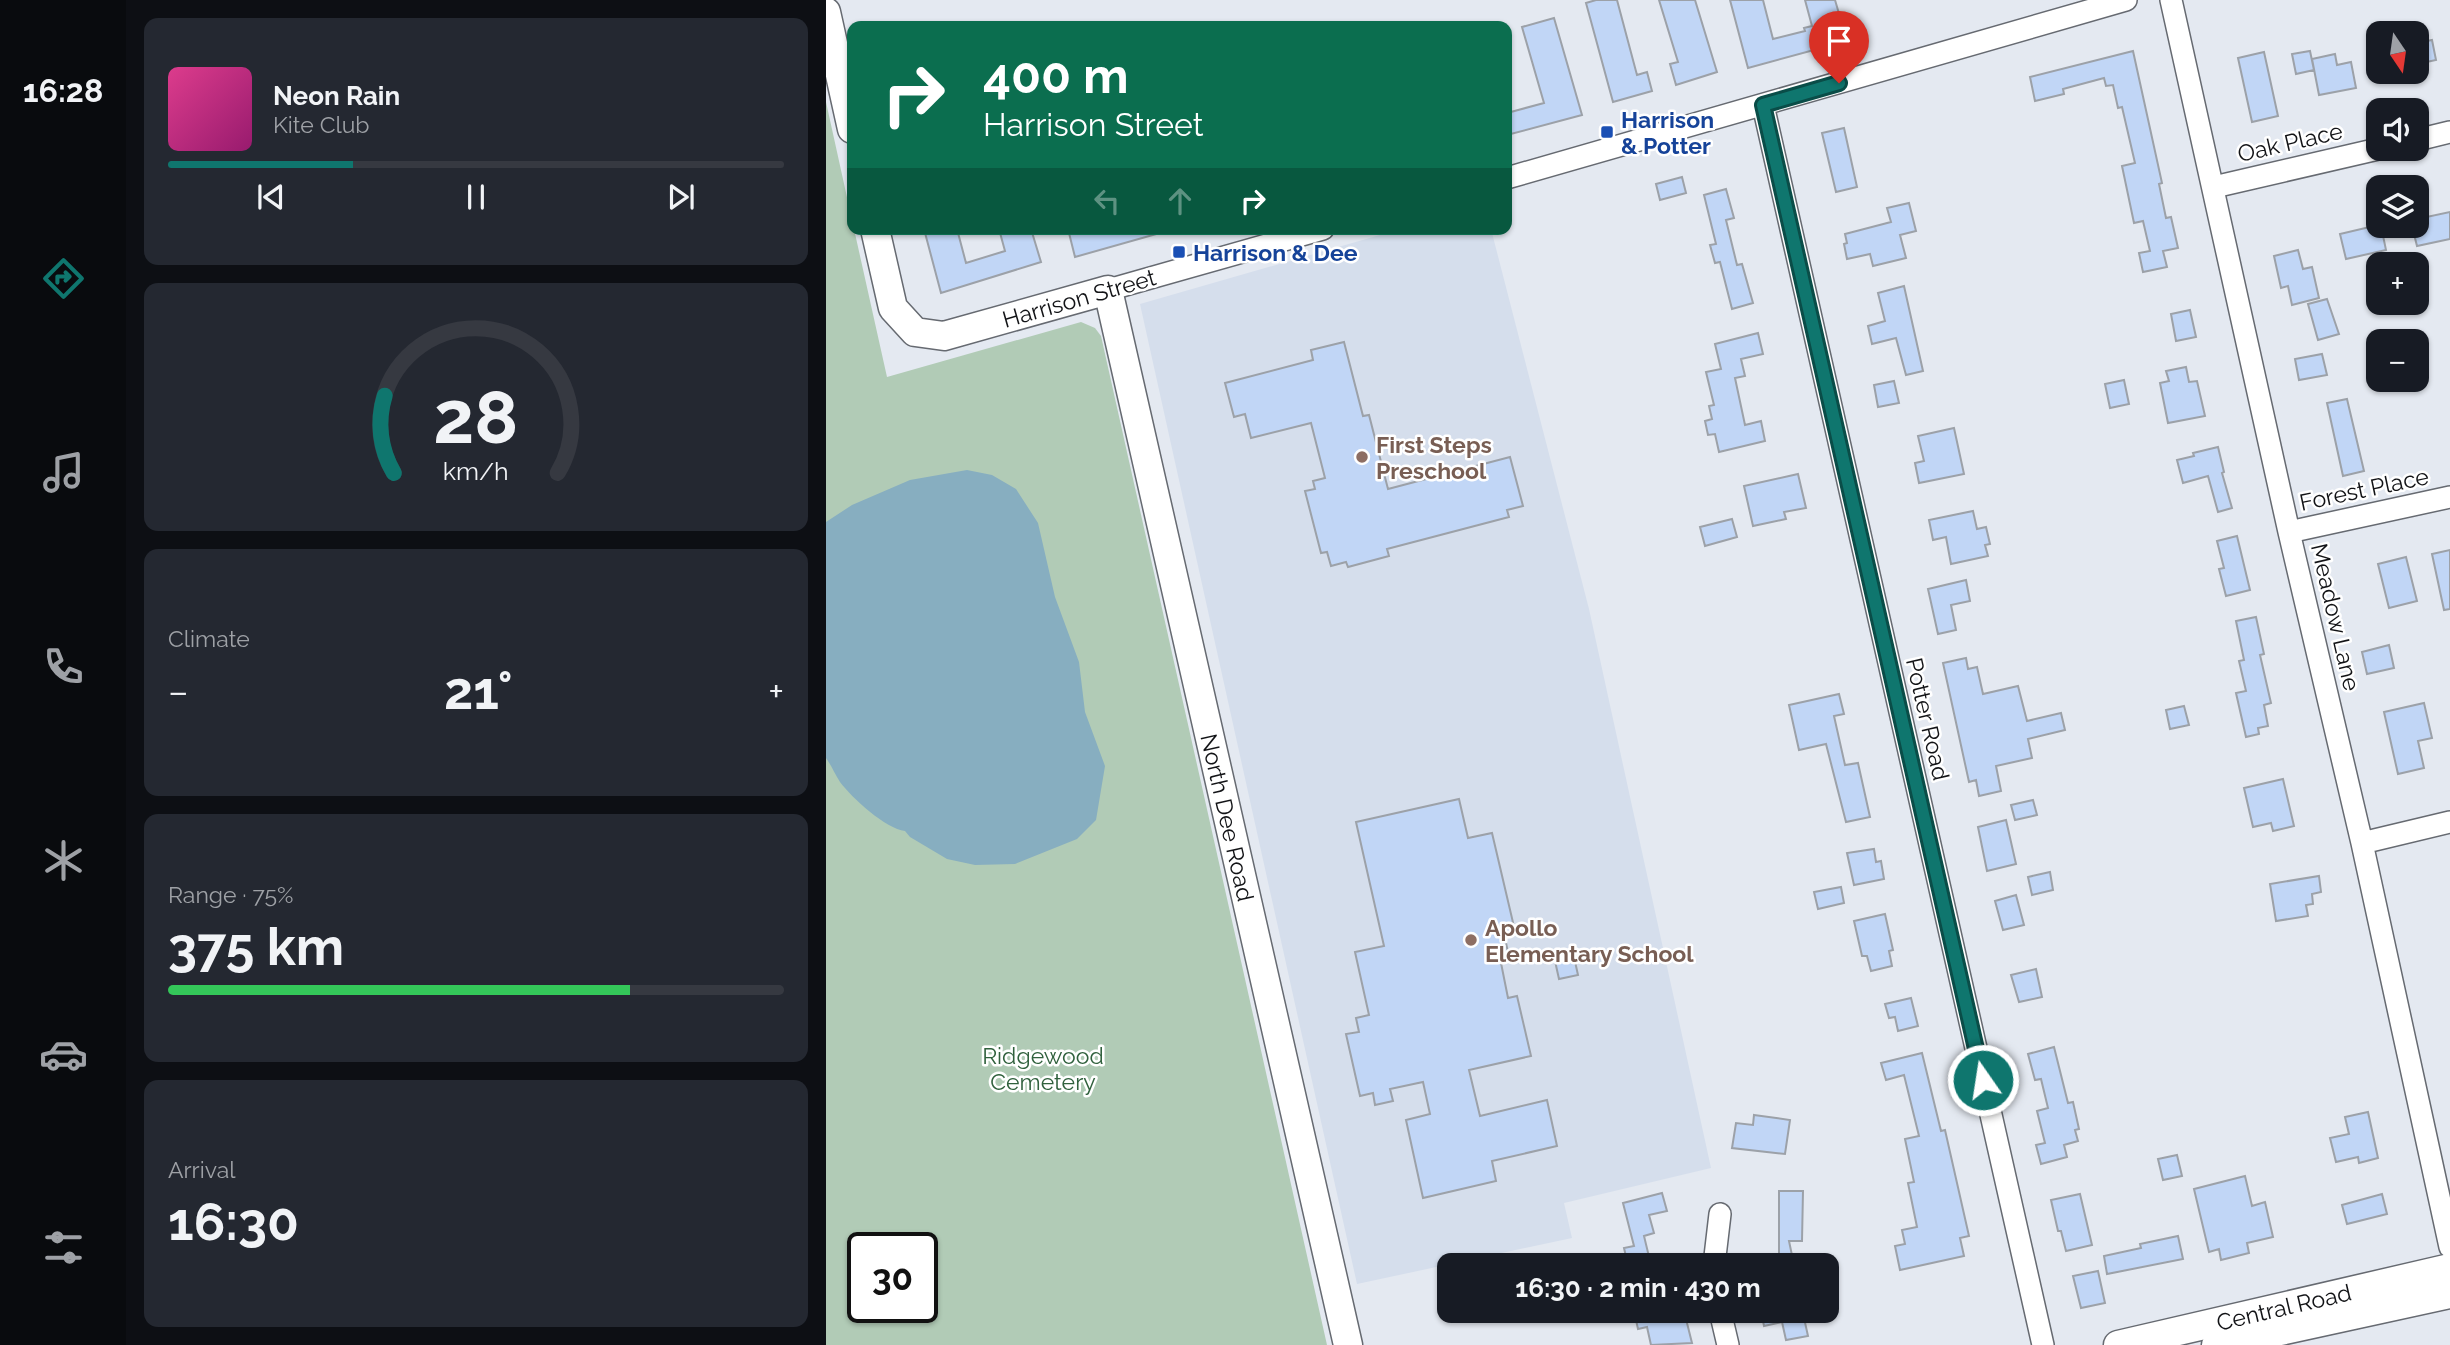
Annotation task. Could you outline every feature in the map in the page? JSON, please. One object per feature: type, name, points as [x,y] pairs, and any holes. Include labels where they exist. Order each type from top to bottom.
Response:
[{"type":"street","points":[[1512,177],[2126,0]]},
{"type":"street","name":"Meadow Lane","points":[[2171,0],[2450,1247]]},
{"type":"street","points":[[826,12],[847,106]]},
{"type":"street","name":"Potter Road","points":[[1763,105],[2043,1345]]},
{"type":"street","points":[[2429,137],[2450,132]]},
{"type":"street","name":"Oak Place","points":[[2214,187],[2366,152]]},
{"type":"street","name":"Harrison Street","points":[[876,235],[893,308],[915,332],[944,335],[1302,235]]},
{"type":"street","name":"North Dee Road","points":[[1108,290],[1348,1345]]},
{"type":"street","name":"Forest Place","points":[[2289,532],[2450,497]]},
{"type":"street","points":[[2361,843],[2450,822]]},
{"type":"street","points":[[1715,1253],[1720,1214]]},
{"type":"street","name":"Central Road","points":[[2118,1345],[2450,1268]]},
{"type":"street","name":"Central Road","points":[[2216,1345],[2252,1341],[2450,1294]]},
{"type":"street","points":[[1723,1323],[1728,1345]]},
{"type":"shaded area","points":[[1380,235],[1493,235],[1589,609],[1711,1168],[1564,1203],[1572,1238],[1502,1253],[1437,1253],[1437,1267],[1357,1284],[1140,304]]},
{"type":"green space","name":"Ridgewood Cemetery","points":[[826,102],[847,197],[847,235],[855,235],[887,377],[1081,322],[1095,328],[1101,336],[1327,1345],[826,1345]]},
{"type":"water","points":[[967,470],[992,475],[1016,489],[1038,523],[1055,597],[1079,662],[1085,712],[1105,766],[1096,820],[1077,839],[1015,864],[975,865],[947,859],[870,812],[840,782],[826,758],[826,522],[852,505],[910,480]]},
{"type":"building","points":[[1617,0],[1637,75],[1647,72],[1652,91],[1613,102],[1586,3]]},
{"type":"building","points":[[1659,0],[1695,0],[1717,72],[1676,85],[1670,64],[1678,62]]},
{"type":"building","points":[[1730,0],[1763,0],[1773,39],[1805,31],[1804,28],[1812,26],[1805,0],[1835,0],[1847,41],[1748,68]]},
{"type":"building","points":[[1554,18],[1582,115],[1512,134],[1512,112],[1544,103],[1522,27]]},
{"type":"building","points":[[2432,40],[2436,60],[2429,61],[2429,41]]},
{"type":"building","points":[[2133,51],[2162,183],[2159,184],[2166,218],[2171,217],[2178,248],[2163,251],[2167,267],[2143,272],[2139,253],[2150,251],[2143,221],[2134,223],[2122,166],[2135,163],[2122,107],[2118,108],[2113,85],[2106,86],[2104,78],[2063,89],[2064,94],[2035,101],[2030,77]]},
{"type":"building","points":[[2310,51],[2314,70],[2296,74],[2292,54]]},
{"type":"building","points":[[2264,52],[2278,116],[2252,122],[2238,58]]},
{"type":"building","points":[[2335,54],[2337,65],[2351,62],[2356,88],[2319,95],[2312,59]]},
{"type":"building","points":[[1844,128],[1857,187],[1836,192],[1822,133]]},
{"type":"building","points":[[1682,177],[1686,193],[1660,200],[1656,184]]},
{"type":"building","points":[[1726,189],[1734,218],[1726,220],[1737,265],[1742,264],[1753,303],[1732,309],[1720,262],[1715,263],[1710,245],[1716,244],[1704,195]]},
{"type":"building","points":[[1909,203],[1916,231],[1900,235],[1906,258],[1873,266],[1870,254],[1847,259],[1845,234],[1891,222],[1887,208]]},
{"type":"building","points":[[2450,212],[2450,239],[2417,246],[2415,238],[2429,238],[2429,216]]},
{"type":"building","points":[[2366,228],[2366,238],[2384,238],[2386,250],[2366,252],[2366,254],[2346,259],[2340,234]]},
{"type":"building","points":[[926,235],[959,235],[966,263],[1005,251],[1001,235],[1033,235],[1041,262],[941,293]]},
{"type":"building","points":[[1070,235],[1153,235],[1075,257]]},
{"type":"building","points":[[2298,250],[2303,269],[2312,267],[2319,298],[2292,305],[2288,286],[2281,288],[2274,256]]},
{"type":"building","points":[[1904,286],[1923,371],[1906,375],[1896,338],[1872,344],[1868,326],[1885,321],[1878,293]]},
{"type":"building","points":[[2327,299],[2339,334],[2318,340],[2308,304]]},
{"type":"building","points":[[2190,310],[2196,337],[2176,341],[2171,314]]},
{"type":"building","points":[[1758,333],[1763,354],[1741,359],[1745,376],[1735,378],[1745,425],[1761,421],[1765,441],[1719,452],[1715,434],[1708,435],[1705,421],[1712,419],[1709,406],[1714,405],[1706,372],[1721,369],[1715,344]]},
{"type":"building","name":"First Steps Preschool","points":[[1344,342],[1363,416],[1369,415],[1388,489],[1510,457],[1523,506],[1507,510],[1509,517],[1387,549],[1389,556],[1348,567],[1346,562],[1331,566],[1327,552],[1321,553],[1305,491],[1315,489],[1313,481],[1325,478],[1311,423],[1251,438],[1245,414],[1234,417],[1225,383],[1313,360],[1311,350]]},
{"type":"building","points":[[2322,354],[2327,375],[2299,380],[2295,359]]},
{"type":"building","points":[[2186,367],[2189,382],[2197,381],[2205,416],[2168,423],[2160,383],[2169,381],[2166,371]]},
{"type":"building","points":[[2124,380],[2129,404],[2110,408],[2105,384]]},
{"type":"building","points":[[1894,381],[1899,403],[1878,407],[1874,385]]},
{"type":"building","points":[[2347,399],[2364,471],[2343,476],[2327,403]]},
{"type":"building","points":[[1954,428],[1964,474],[1919,483],[1915,463],[1924,461],[1918,436]]},
{"type":"building","points":[[2218,447],[2232,508],[2218,512],[2208,476],[2183,483],[2177,460]]},
{"type":"building","points":[[1798,474],[1806,508],[1784,512],[1786,519],[1753,526],[1744,486]]},
{"type":"building","points":[[1973,511],[1977,529],[1986,527],[1990,544],[1985,545],[1988,556],[1951,564],[1946,537],[1933,540],[1929,520]]},
{"type":"building","points":[[1732,519],[1737,537],[1705,546],[1700,527]]},
{"type":"building","points":[[2237,536],[2250,590],[2226,596],[2219,569],[2224,568],[2217,541]]},
{"type":"building","points":[[2450,550],[2450,609],[2444,610],[2432,554]]},
{"type":"building","points":[[2406,557],[2417,601],[2389,608],[2378,564]]},
{"type":"building","points":[[1966,580],[1970,601],[1951,605],[1956,630],[1938,634],[1928,589]]},
{"type":"building","points":[[2256,617],[2264,654],[2260,655],[2271,703],[2264,705],[2268,726],[2258,728],[2259,734],[2246,737],[2236,693],[2246,691],[2239,661],[2244,660],[2236,621]]},
{"type":"building","points":[[2389,645],[2394,668],[2367,674],[2362,652]]},
{"type":"building","points":[[1966,658],[1968,669],[1977,667],[1983,694],[2018,686],[2027,721],[2061,713],[2065,730],[2028,739],[2032,758],[1996,766],[2001,791],[1979,796],[1976,780],[1969,782],[1943,663]]},
{"type":"building","points":[[1839,694],[1844,714],[1834,716],[1845,765],[1858,763],[1870,817],[1846,822],[1826,744],[1799,750],[1789,705]]},
{"type":"building","points":[[2424,703],[2432,738],[2418,741],[2424,768],[2398,774],[2384,712]]},
{"type":"building","points":[[2184,706],[2189,725],[2170,729],[2166,710]]},
{"type":"building","points":[[2283,779],[2294,826],[2273,831],[2271,823],[2253,827],[2244,788]]},
{"type":"building","points":[[1459,799],[1468,838],[1492,833],[1515,931],[1504,934],[1510,961],[1501,963],[1508,998],[1517,996],[1531,1056],[1469,1070],[1480,1116],[1547,1100],[1557,1146],[1492,1161],[1496,1181],[1423,1198],[1406,1120],[1430,1114],[1423,1082],[1390,1089],[1393,1101],[1375,1105],[1373,1093],[1360,1096],[1346,1034],[1359,1032],[1356,1018],[1369,1015],[1355,952],[1384,946],[1356,822]]},
{"type":"building","points":[[2033,800],[2037,815],[2015,820],[2011,805]]},
{"type":"building","points":[[2006,820],[2016,864],[1987,871],[1978,827]]},
{"type":"building","points":[[1874,849],[1876,862],[1881,861],[1884,879],[1854,885],[1847,853]]},
{"type":"building","points":[[2050,872],[2053,890],[2032,895],[2028,877]]},
{"type":"building","points":[[2319,876],[2321,892],[2312,894],[2313,904],[2306,905],[2308,916],[2276,921],[2270,884]]},
{"type":"building","points":[[1841,887],[1844,903],[1818,909],[1814,892]]},
{"type":"building","points":[[2016,895],[2024,925],[2003,930],[1995,901]]},
{"type":"building","points":[[1885,914],[1893,950],[1889,951],[1892,966],[1871,971],[1867,956],[1862,956],[1854,921]]},
{"type":"building","points":[[1574,957],[1578,975],[1559,979],[1555,961]]},
{"type":"building","points":[[2036,969],[2042,997],[2019,1002],[2011,975]]},
{"type":"building","points":[[1911,998],[1918,1026],[1898,1031],[1895,1017],[1889,1018],[1885,1004]]},
{"type":"building","points":[[2054,1047],[2068,1103],[2073,1102],[2079,1129],[2075,1130],[2078,1141],[2064,1145],[2067,1157],[2041,1164],[2036,1145],[2045,1143],[2037,1111],[2048,1108],[2041,1079],[2035,1080],[2028,1054]]},
{"type":"building","points":[[1922,1053],[1941,1131],[1945,1130],[1969,1236],[1960,1238],[1964,1256],[1900,1270],[1895,1246],[1905,1244],[1902,1230],[1917,1227],[1908,1183],[1914,1182],[1905,1139],[1919,1136],[1904,1075],[1886,1080],[1881,1063]]},
{"type":"building","points":[[2368,1112],[2378,1158],[2359,1163],[2358,1157],[2336,1162],[2330,1138],[2349,1134],[2345,1117]]},
{"type":"building","points":[[1754,1115],[1790,1120],[1785,1154],[1732,1148],[1736,1123],[1753,1125]]},
{"type":"building","points":[[2177,1155],[2182,1176],[2163,1180],[2158,1159]]},
{"type":"building","points":[[2245,1176],[2252,1206],[2265,1202],[2273,1237],[2247,1243],[2249,1253],[2221,1260],[2219,1249],[2209,1252],[2194,1189]]},
{"type":"building","points":[[1779,1191],[1803,1191],[1802,1241],[1789,1241],[1792,1253],[1779,1253]]},
{"type":"building","points":[[1662,1193],[1667,1211],[1649,1215],[1654,1233],[1644,1236],[1648,1253],[1625,1253],[1624,1248],[1634,1246],[1623,1203]]},
{"type":"building","points":[[2080,1194],[2092,1245],[2066,1251],[2051,1200]]},
{"type":"building","points":[[2382,1194],[2387,1214],[2347,1224],[2342,1205]]},
{"type":"building","points":[[2178,1236],[2183,1259],[2107,1274],[2104,1256],[2141,1248],[2140,1244]]},
{"type":"building","points":[[2098,1271],[2105,1303],[2081,1308],[2073,1276]]},
{"type":"building","points":[[1637,1323],[1687,1323],[1692,1343],[1651,1345],[1647,1327],[1638,1329]]},
{"type":"building","points":[[1782,1323],[1805,1323],[1808,1336],[1786,1340]]},
{"type":"place","name":"Harrison & Potter","points":[[1607,132]]},
{"type":"place","name":"Harrison & Dee","points":[[1179,252]]},
{"type":"place","name":"First Steps Preschool","points":[[1362,457]]},
{"type":"place","name":"Apollo Elementary School","points":[[1471,940]]},
{"type":"route","points":[[1839,83],[1763,105],[1983,1080]]}]
